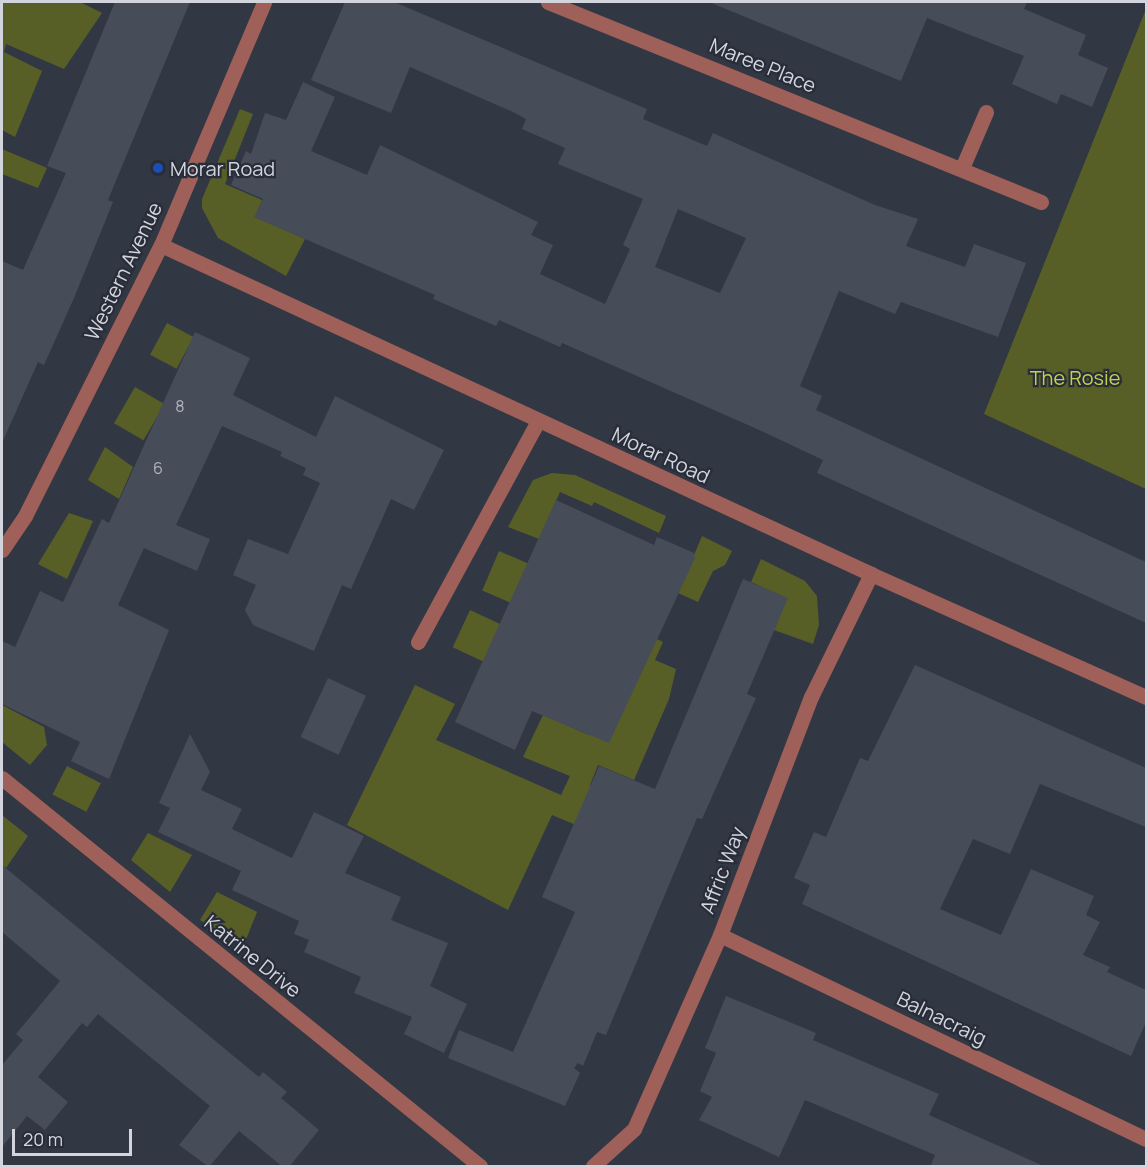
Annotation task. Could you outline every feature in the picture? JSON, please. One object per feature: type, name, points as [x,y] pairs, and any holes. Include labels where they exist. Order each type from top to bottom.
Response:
[{"type":"street","name":"Western Avenue","points":[[2,550],[25,516],[161,245],[264,2]]},
{"type":"street","name":"Maree Place","points":[[548,2],[962,168],[1041,202]]},
{"type":"street","points":[[962,168],[986,112]]},
{"type":"street","name":"Morar Road","points":[[161,245],[871,574],[1146,697]]},
{"type":"street","points":[[418,642],[538,421]]},
{"type":"street","name":"Affric Way","points":[[593,1167],[634,1128],[720,935],[811,697],[871,574]]},
{"type":"street","name":"Katrine Drive","points":[[2,778],[480,1167]]},
{"type":"street","name":"Balnacraig","points":[[720,935],[1146,1139]]},
{"type":"green space","points":[[2,2],[80,2],[102,13],[64,69],[6,44],[4,52],[42,71],[15,137],[2,130]]},
{"type":"green space","name":"The Rosie","points":[[1146,9],[1146,489],[984,414]]},
{"type":"green space","points":[[240,109],[253,114],[225,184],[262,200],[255,217],[305,239],[286,276],[218,238],[202,208],[202,199]]},
{"type":"green space","points":[[2,149],[47,168],[38,188],[2,174]]},
{"type":"green space","points":[[167,323],[193,337],[177,369],[150,355]]},
{"type":"green space","points":[[135,387],[164,404],[143,440],[114,423]]},
{"type":"green space","points":[[105,447],[133,467],[119,499],[88,480]]},
{"type":"green space","points":[[552,473],[575,475],[666,516],[659,533],[594,502],[592,506],[560,492],[539,539],[508,527],[533,480]]},
{"type":"green space","points":[[69,513],[93,521],[67,579],[38,564]]},
{"type":"green space","points":[[702,536],[732,551],[725,565],[713,571],[698,602],[678,593]]},
{"type":"green space","points":[[499,551],[529,564],[513,603],[482,591]]},
{"type":"green space","points":[[761,559],[805,581],[817,596],[819,625],[813,644],[774,630],[787,598],[751,582]]},
{"type":"green space","points":[[470,610],[502,625],[484,662],[453,647]]},
{"type":"green space","points":[[638,630],[663,642],[655,660],[676,669],[669,699],[634,780],[598,765],[590,785],[620,798],[602,836],[552,815],[508,910],[347,825],[415,685],[455,704],[436,740],[561,795],[570,776],[523,757],[543,715],[589,735]]},
{"type":"green space","points":[[2,705],[44,727],[47,745],[30,765],[2,742]]},
{"type":"green space","points":[[67,766],[101,783],[86,812],[52,795]]},
{"type":"green space","points":[[2,815],[28,836],[6,868],[2,865]]},
{"type":"green space","points":[[148,833],[192,855],[170,892],[131,860]]},
{"type":"green space","points":[[217,892],[257,912],[243,947],[200,920]]},
{"type":"building","points":[[115,2],[190,2],[108,200],[113,202],[74,298],[44,365],[38,362],[2,443],[2,261],[23,270],[66,173],[47,166]]},
{"type":"building","points":[[345,2],[394,2],[647,109],[643,119],[707,146],[713,133],[875,205],[918,219],[906,246],[965,267],[974,244],[1026,263],[998,337],[901,302],[895,314],[839,291],[800,386],[822,396],[816,410],[1146,562],[1146,623],[817,473],[823,460],[757,429],[562,343],[560,347],[499,320],[496,326],[433,299],[435,295],[254,217],[263,199],[231,185],[246,151],[251,154],[265,113],[286,120],[303,82],[335,97],[311,151],[367,175],[380,145],[538,222],[531,235],[553,245],[540,274],[605,304],[630,249],[623,245],[643,199],[558,164],[565,148],[522,129],[526,119],[513,112],[410,67],[391,113],[311,80]],"holes":[[[678,209],[746,238],[720,293],[655,267]]]},
{"type":"building","points":[[709,2],[1027,2],[1024,9],[1086,35],[1078,55],[1108,68],[1092,107],[1061,94],[1057,104],[1012,84],[1024,56],[927,18],[901,81]]},
{"type":"building","points":[[195,332],[250,358],[233,395],[316,437],[335,396],[444,450],[414,510],[391,499],[351,589],[342,585],[314,651],[253,625],[245,610],[256,585],[233,575],[248,539],[288,554],[320,483],[303,475],[306,468],[280,456],[282,452],[222,426],[176,525],[210,539],[197,571],[144,548],[118,605],[169,630],[109,779],[71,761],[80,742],[2,704],[2,641],[15,647],[40,591],[63,602],[102,519],[109,523]]},
{"type":"building","points":[[556,500],[654,545],[657,537],[694,553],[695,558],[609,743],[532,711],[515,750],[455,722]]},
{"type":"building","points":[[743,579],[788,598],[747,694],[756,698],[702,819],[697,818],[606,1035],[597,1032],[583,1066],[578,1063],[574,1068],[580,1073],[565,1106],[448,1058],[459,1030],[513,1052],[575,912],[542,897],[599,766],[655,789]]},
{"type":"building","points":[[915,665],[1146,768],[1146,827],[1040,784],[1010,854],[973,839],[940,909],[1001,935],[1031,869],[1094,896],[1086,915],[1100,922],[1083,955],[1110,967],[1107,972],[1146,990],[1146,1022],[1131,1056],[802,904],[810,885],[794,878],[814,832],[826,837],[860,758],[868,761]]},
{"type":"building","points":[[328,678],[366,696],[339,755],[301,737]]},
{"type":"building","points":[[190,734],[210,772],[201,790],[242,809],[232,829],[292,858],[314,812],[364,836],[345,873],[401,897],[391,920],[448,943],[430,986],[467,1004],[444,1053],[404,1034],[412,1017],[354,993],[361,977],[304,952],[309,940],[294,934],[299,921],[232,890],[241,871],[158,832],[170,808],[159,803]]},
{"type":"building","points":[[2,865],[259,1077],[263,1072],[287,1092],[281,1098],[319,1130],[289,1167],[283,1167],[239,1131],[209,1167],[179,1145],[210,1106],[98,1014],[87,1027],[82,1023],[38,1077],[68,1102],[45,1130],[27,1116],[2,1147],[2,1065],[23,1040],[16,1034],[60,981],[2,932]]},
{"type":"building","points":[[726,996],[816,1033],[813,1040],[939,1094],[929,1115],[1046,1167],[930,1167],[935,1155],[805,1100],[779,1157],[699,1120],[712,1097],[700,1091],[716,1053],[705,1048]]},
{"type":"place","name":"Morar Road","points":[[158,168]]}]
